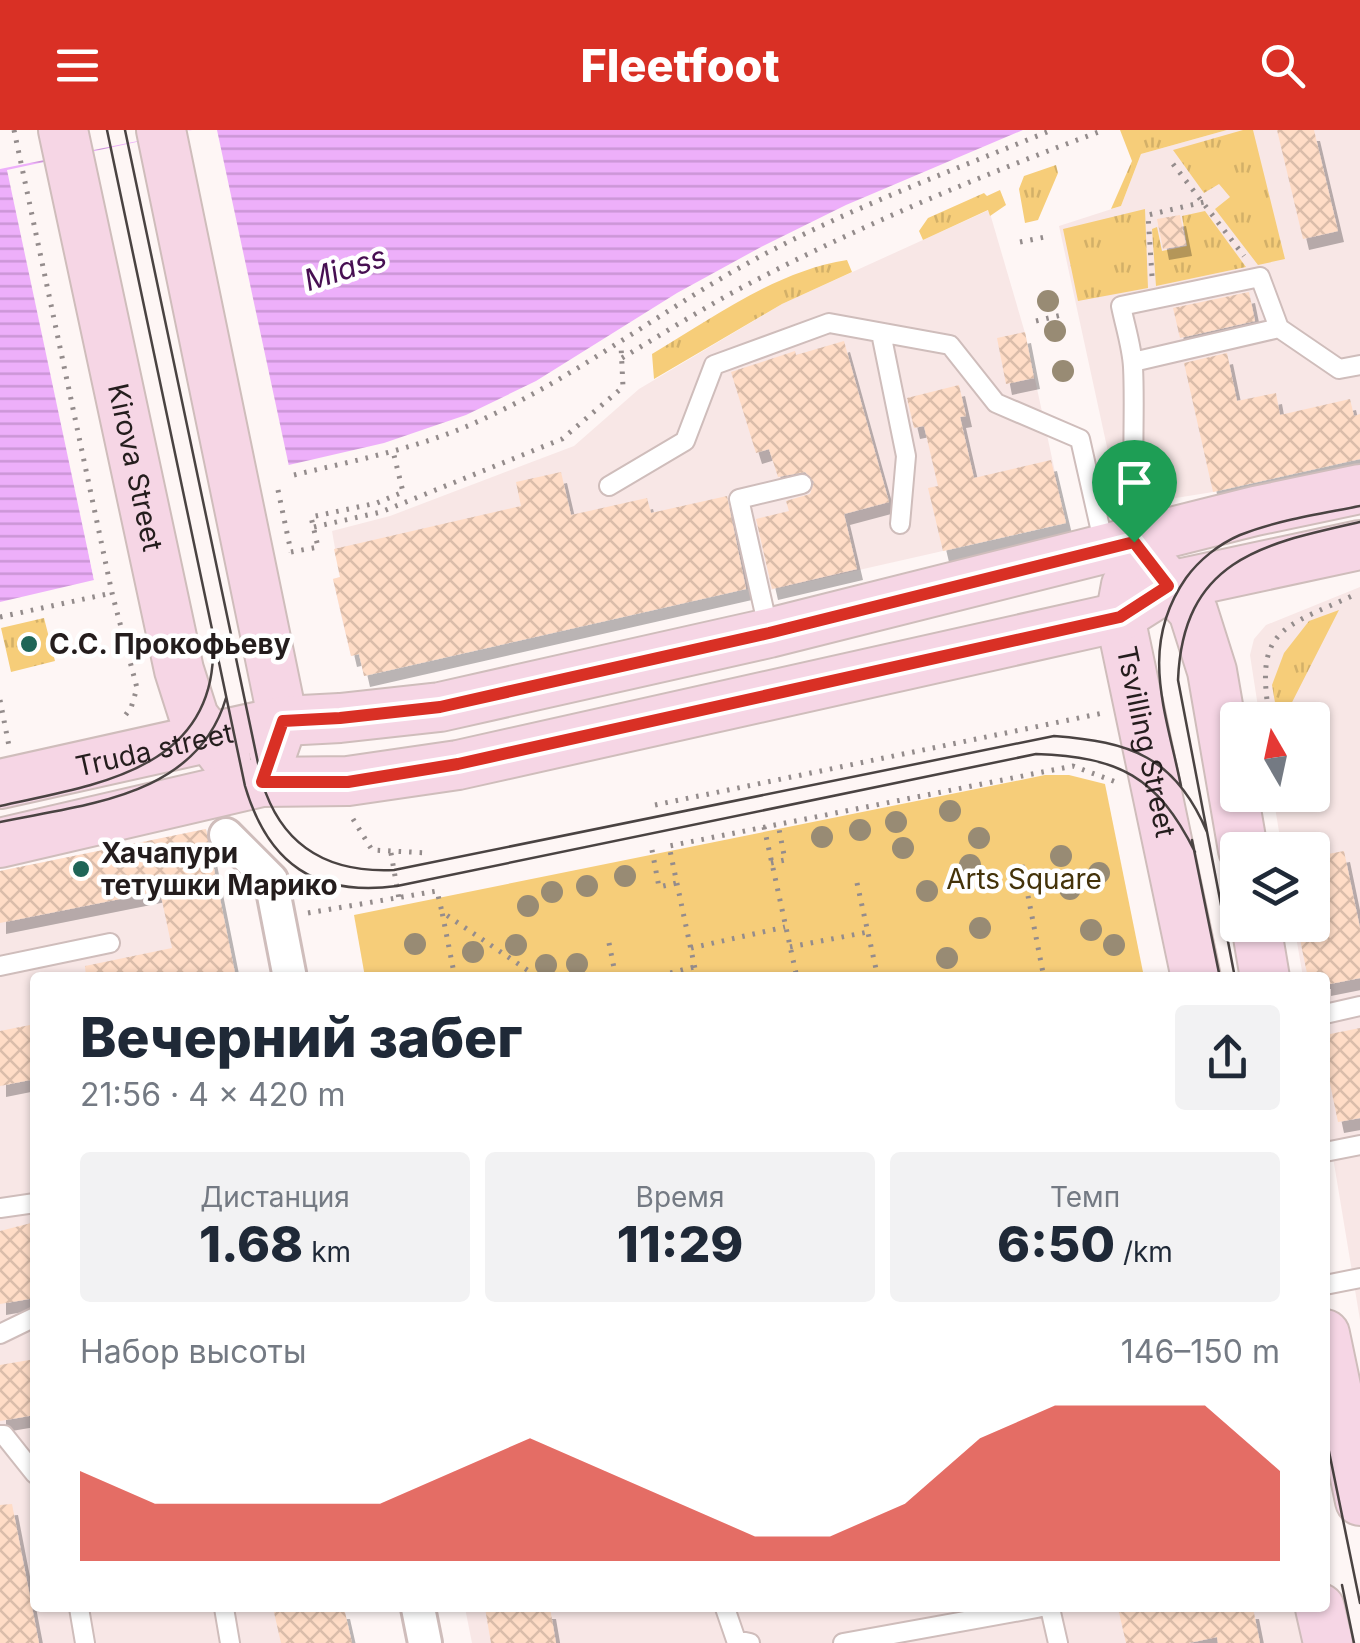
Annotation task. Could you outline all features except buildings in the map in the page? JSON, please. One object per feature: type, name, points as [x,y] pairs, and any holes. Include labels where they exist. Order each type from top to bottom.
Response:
[{"type":"main road","points":[[161,133],[269,550],[283,721],[254,784]]},
{"type":"main road","name":"Kirova Street","points":[[65,143],[174,648],[194,718],[254,784]]},
{"type":"main road","name":"Truda street","points":[[6,771],[283,721],[440,707],[769,633],[1255,511],[1360,489]]},
{"type":"main road","points":[[1127,543],[1193,610],[1208,659],[1240,832]]},
{"type":"main road","name":"Tsvilling Street","points":[[1127,543],[1120,617],[1195,972]]},
{"type":"main road","points":[[1120,617],[1168,586],[1360,544]]},
{"type":"main road","name":"Truda street","points":[[0,843],[254,784],[348,782],[458,764],[1120,617]]},
{"type":"main road","points":[[1259,942],[1263,972]]},
{"type":"main road","points":[[1330,1358],[1360,1501]]},
{"type":"main road","points":[[1321,1612],[1328,1643]]},
{"type":"street","points":[[226,835],[271,880],[289,972]]},
{"type":"street","points":[[419,1612],[425,1643]]},
{"type":"lane","points":[[1127,543],[1136,513],[1133,362],[1121,306],[1260,277],[1278,328],[1339,369],[1360,365]]},
{"type":"lane","points":[[609,486],[685,441],[714,366],[829,323],[950,346],[996,402],[1080,438],[1127,543]]},
{"type":"lane","points":[[1133,362],[1278,328]]},
{"type":"lane","points":[[881,333],[906,456],[900,524]]},
{"type":"lane","points":[[769,633],[739,499],[802,484]]},
{"type":"lane","points":[[0,966],[110,942]]},
{"type":"lane","points":[[1330,1013],[1360,1006]]},
{"type":"lane","points":[[1330,1151],[1360,1145]]},
{"type":"lane","points":[[0,1208],[30,1203]]},
{"type":"lane","points":[[1330,1285],[1360,1278]]},
{"type":"lane","points":[[0,1334],[30,1319]]},
{"type":"lane","points":[[0,1435],[30,1468]]},
{"type":"lane","points":[[80,1612],[86,1643]]},
{"type":"lane","points":[[225,1612],[230,1643]]},
{"type":"lane","points":[[726,1612],[736,1640],[750,1643]]},
{"type":"lane","points":[[843,1643],[1015,1612]]},
{"type":"lane","points":[[1051,1612],[1058,1643]]},
{"type":"path","points":[[14,130],[112,594],[137,688],[132,708],[119,722]]},
{"type":"path","points":[[294,474],[393,451],[468,426],[550,386],[734,271],[862,208],[1052,130]]},
{"type":"path","points":[[622,358],[757,280],[849,234],[988,174],[1104,130]]},
{"type":"path","points":[[1173,164],[1260,277]]},
{"type":"path","points":[[1153,300],[1148,215],[1204,202]]},
{"type":"path","points":[[1020,242],[1050,236]]},
{"type":"path","points":[[1036,320],[1066,314]]},
{"type":"path","points":[[314,526],[381,512],[562,439],[623,387],[620,343]]},
{"type":"path","points":[[269,550],[318,547],[311,516],[377,503],[404,492],[393,451]]},
{"type":"path","points":[[0,617],[112,594]]},
{"type":"path","points":[[1267,702],[1265,656],[1283,627],[1354,595]]},
{"type":"path","points":[[0,700],[6,771]]},
{"type":"path","points":[[656,805],[1105,713]]},
{"type":"path","points":[[695,972],[669,846],[1072,766],[1122,784]]},
{"type":"path","points":[[350,814],[372,850],[428,853]]},
{"type":"path","points":[[771,863],[786,860],[778,824]]},
{"type":"path","points":[[764,827],[795,972]]},
{"type":"path","points":[[652,850],[659,887],[677,883]]},
{"type":"path","points":[[392,853],[400,899]]},
{"type":"path","points":[[1022,864],[1043,972]]},
{"type":"path","points":[[858,883],[877,972]]},
{"type":"path","points":[[278,917],[437,891],[454,972]]},
{"type":"path","points":[[442,912],[530,972]]},
{"type":"path","points":[[690,948],[785,927]]},
{"type":"path","points":[[790,947],[868,932]]},
{"type":"path","points":[[609,943],[615,972]]},
{"type":"path","points":[[676,972],[694,968]]},
{"type":"shaded area","points":[[1227,130],[1360,130],[1360,459],[1213,492],[1120,507],[1059,226],[1121,206],[1141,154]]},
{"type":"shaded area","points":[[989,210],[1025,333],[1066,523],[766,591],[751,588],[364,676],[359,654],[351,656],[333,579],[340,577],[332,531],[390,516],[574,446],[639,389],[782,304]]},
{"type":"shaded area","points":[[1360,587],[1360,1320],[1330,1139],[1330,972],[1302,972],[1297,942],[1330,942],[1330,832],[1279,832],[1276,812],[1330,812],[1330,702],[1257,702],[1250,655],[1254,639],[1266,625]]},
{"type":"shaded area","points":[[206,829],[235,972],[30,972],[30,1612],[345,1612],[352,1643],[0,1643],[0,871]]},
{"type":"shaded area","points":[[466,1612],[1309,1612],[1315,1643],[472,1643]]},
{"type":"green space","points":[[1120,130],[1227,130],[1141,154],[1121,206],[1111,209],[1132,161]]},
{"type":"green space","points":[[1253,130],[1285,259],[1258,265],[1215,209],[1230,197],[1219,184],[1204,193],[1173,150]]},
{"type":"green space","points":[[1056,165],[1058,173],[1038,220],[1025,223],[1019,189],[1024,176]]},
{"type":"green space","points":[[1000,190],[1006,205],[990,216],[988,210],[923,240],[919,231],[928,218],[984,193],[987,196]]},
{"type":"green space","points":[[1145,209],[1148,288],[1078,301],[1063,229]]},
{"type":"green space","points":[[1205,211],[1246,267],[1156,286],[1152,229],[1157,227],[1162,251],[1187,246],[1182,216]]},
{"type":"green space","points":[[847,260],[852,272],[782,304],[654,379],[652,354],[770,285]]},
{"type":"green space","points":[[1339,610],[1292,702],[1275,702],[1272,685],[1284,653],[1309,621]]},
{"type":"green space","points":[[44,618],[55,661],[11,672],[1,628]]},
{"type":"green space","name":"Arts Square","points":[[1045,775],[1069,775],[1105,784],[1143,972],[364,972],[354,915]]},
{"type":"water","name":"Miass","points":[[192,130],[1023,130],[846,205],[761,247],[677,293],[536,381],[466,415],[384,443],[81,513],[94,580],[0,602],[0,169]]},
{"type":"pier","points":[[192,130],[217,130],[290,471],[86,517],[99,579],[94,580],[7,170]]},
{"type":"tram line","points":[[107,130],[245,786],[267,836],[299,869],[342,886],[397,886],[1036,754],[1091,760],[1132,776],[1166,805],[1195,852]]},
{"type":"tram line","points":[[125,130],[262,782],[282,824],[311,852],[349,867],[394,870],[1054,736],[1105,743],[1147,758],[1180,786],[1207,832]]},
{"type":"tram line","points":[[1181,786],[1163,705],[1159,654],[1171,604],[1186,578],[1210,553],[1240,535],[1284,521],[1360,506]]},
{"type":"tram line","points":[[1234,972],[1178,680],[1183,640],[1195,608],[1212,583],[1234,564],[1290,539],[1360,522]]},
{"type":"tram line","points":[[0,806],[105,781],[167,750],[190,726],[206,695],[213,656]]},
{"type":"tram line","points":[[0,822],[102,801],[164,776],[191,757],[211,731],[226,698]]},
{"type":"tram line","points":[[1192,840],[1219,972]]},
{"type":"tram line","points":[[1330,1456],[1360,1603]]},
{"type":"tram line","points":[[1342,1585],[1354,1643]]},
{"type":"place","name":"С.С. Прокофьеву","points":[[29,644]]},
{"type":"place","name":"Хачапури тетушки Марико","points":[[81,869]]},
{"type":"route","points":[[1134,542],[1168,586],[1120,617],[458,764],[348,782],[262,782],[283,721],[440,707],[769,633],[1134,542]]}]
